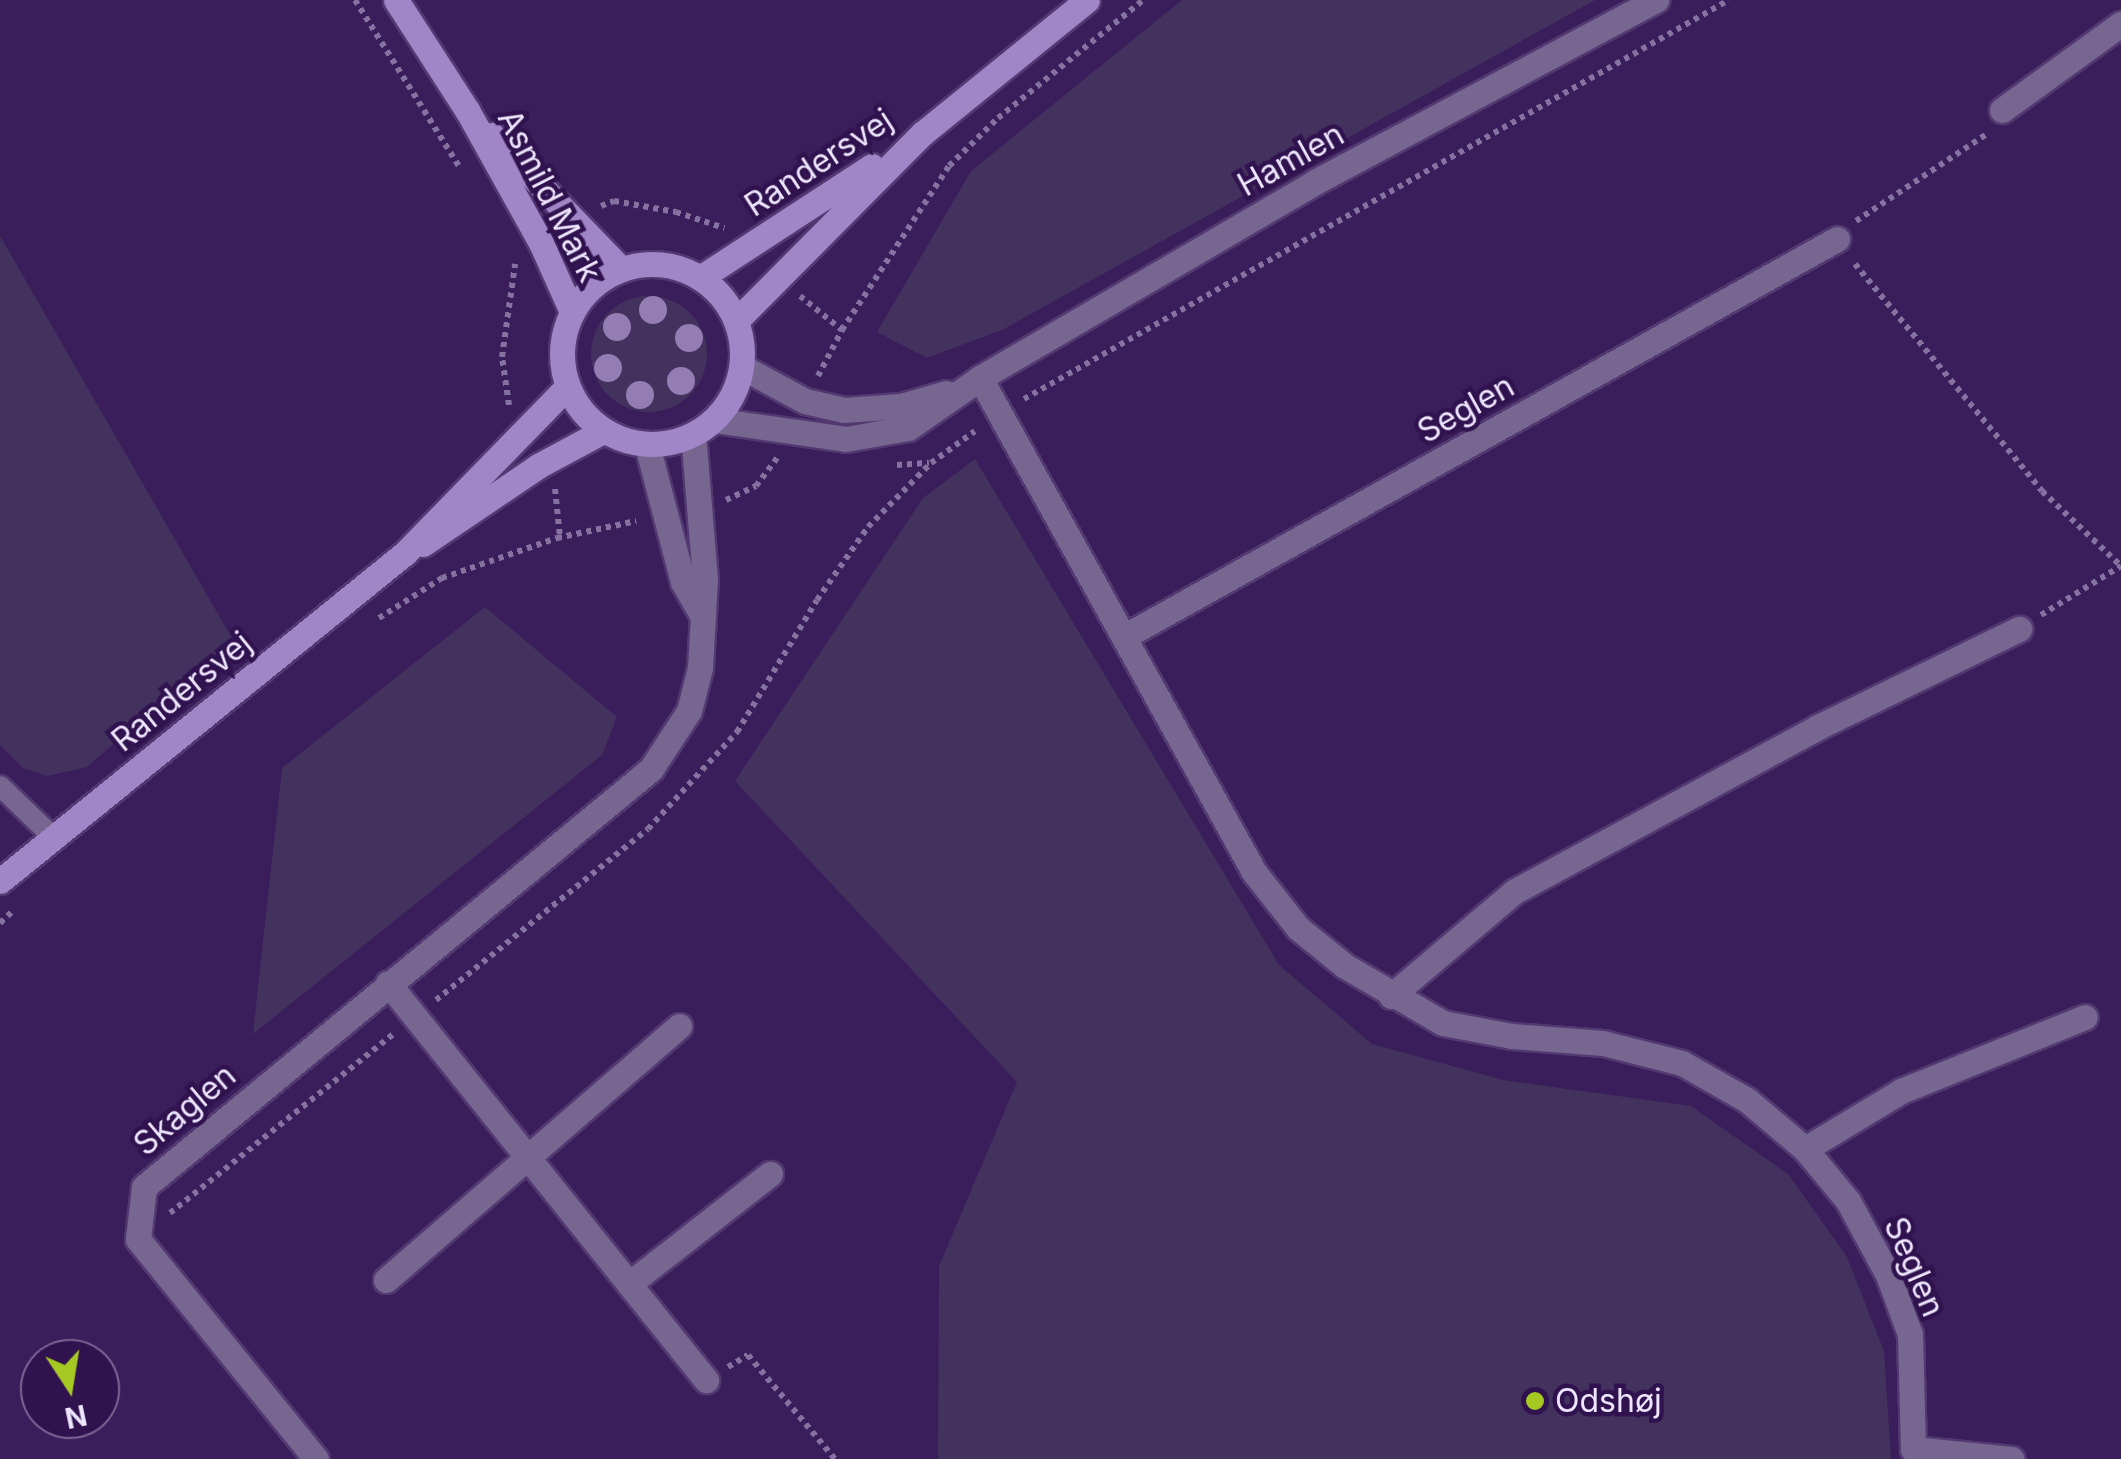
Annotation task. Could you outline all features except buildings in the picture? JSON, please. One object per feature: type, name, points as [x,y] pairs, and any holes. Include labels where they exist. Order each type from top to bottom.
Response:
[{"type":"street","name":"Asmild Mark","points":[[396,0],[467,110],[541,243],[572,312]]},
{"type":"street","name":"Randersvej","points":[[700,278],[922,133],[1087,0]]},
{"type":"street","name":"Hamlen","points":[[704,427],[846,439],[908,428],[973,383],[1314,182],[1656,0]]},
{"type":"street","points":[[2002,110],[2121,24]]},
{"type":"street","name":"Asmild Mark","points":[[467,110],[621,269]]},
{"type":"street","name":"Randersvej","points":[[736,322],[777,276],[922,133]]},
{"type":"street","name":"Seglen","points":[[1127,635],[1837,239]]},
{"type":"street","points":[[648,264],[675,267],[700,278],[722,297],[736,322],[742,367],[732,395],[704,427],[671,443],[646,445],[604,431],[576,404],[568,388],[561,349],[572,312],[584,294],[621,269],[648,264]]},
{"type":"street","name":"Hamlen","points":[[742,367],[804,401],[844,410],[901,406],[973,383]]},
{"type":"street","name":"Seglen","points":[[973,383],[1000,412],[1127,635],[1254,872],[1298,928],[1391,996],[1443,1023],[1512,1036],[1603,1043],[1682,1062],[1747,1100],[1805,1149],[1848,1201],[1888,1275],[1910,1334],[1913,1449],[2011,1459]]},
{"type":"street","name":"Randersvej","points":[[0,881],[405,553],[568,388]]},
{"type":"street","name":"Skaglen","points":[[138,1238],[144,1187],[651,769],[688,711],[700,668],[705,578],[699,508],[704,427]]},
{"type":"street","name":"Randersvej","points":[[405,553],[449,530],[538,466],[604,431]]},
{"type":"street","name":"Skaglen","points":[[646,445],[683,582],[701,614]]},
{"type":"street","points":[[1391,996],[1516,891],[1818,727],[2019,629]]},
{"type":"street","points":[[388,984],[706,1380]]},
{"type":"street","points":[[1805,1149],[1901,1091],[2085,1017]]},
{"type":"street","points":[[386,1280],[679,1026]]},
{"type":"street","points":[[629,1284],[770,1174]]},
{"type":"street","points":[[138,1238],[316,1459]]},
{"type":"lane","points":[[0,786],[54,838]]},
{"type":"path","points":[[355,0],[466,177]]},
{"type":"path","points":[[804,401],[842,330],[949,166],[998,118],[1143,0]]},
{"type":"path","points":[[138,1238],[648,829],[737,732],[817,600],[868,528],[931,462],[1000,412],[1729,0]]},
{"type":"path","points":[[2002,110],[1985,138],[1862,215],[1837,239],[1884,304],[2042,491],[2121,566],[2019,629]]},
{"type":"path","points":[[574,221],[614,201],[676,212],[727,229],[745,250]]},
{"type":"path","points":[[520,435],[511,418],[502,358],[517,257],[541,243]]},
{"type":"path","points":[[777,276],[842,330]]},
{"type":"path","points":[[699,508],[756,486],[789,434]]},
{"type":"path","points":[[538,466],[555,487],[560,537]]},
{"type":"path","points":[[376,620],[442,578],[560,537],[665,515]]},
{"type":"path","points":[[0,922],[29,898]]},
{"type":"path","points":[[706,1380],[748,1355],[835,1459]]},
{"type":"shaded area","points":[[1182,0],[1595,0],[1004,329],[927,358],[877,332],[971,171]]},
{"type":"shaded area","points":[[0,236],[233,640],[87,767],[47,776],[23,768],[0,745]]},
{"type":"shaded area","points":[[649,296],[671,300],[690,313],[703,332],[707,354],[703,376],[690,395],[671,408],[649,412],[627,408],[608,395],[595,376],[591,354],[595,332],[608,313],[627,300]]},
{"type":"shaded area","points":[[975,459],[1279,965],[1372,1044],[1503,1080],[1691,1106],[1788,1174],[1847,1257],[1884,1351],[1891,1459],[938,1459],[939,1266],[1017,1082],[735,781],[923,498]]},
{"type":"shaded area","points":[[485,607],[617,717],[602,755],[253,1034],[282,768]]},
{"type":"place","name":"Odshøj","points":[[1535,1401]]}]
